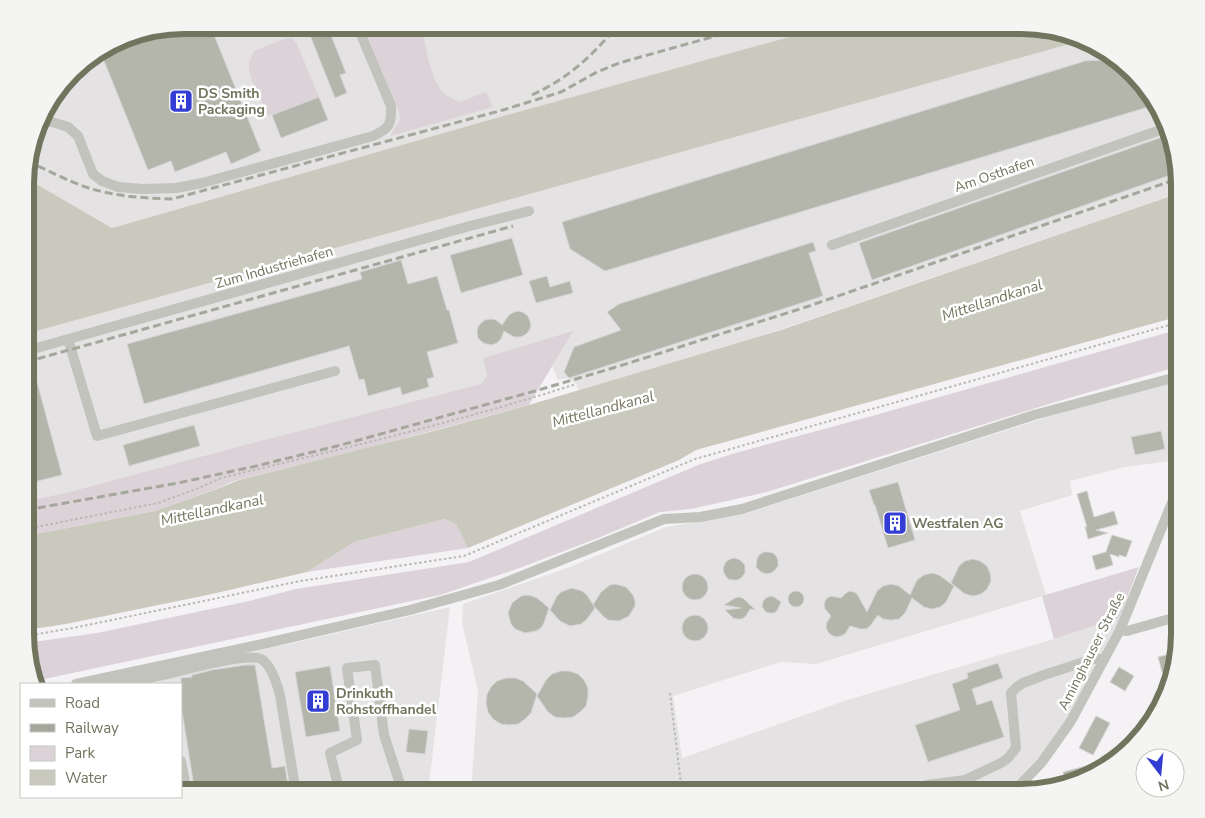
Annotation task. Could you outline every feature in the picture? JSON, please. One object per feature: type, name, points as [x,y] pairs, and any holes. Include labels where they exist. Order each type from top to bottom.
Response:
[{"type":"street","points":[[47,121],[68,127],[78,136],[93,174],[102,182],[118,187],[143,189],[176,188],[202,183],[373,136],[384,131],[391,118],[391,106],[361,34]]},
{"type":"street","name":"Am Osthafen","points":[[832,245],[1161,130]]},
{"type":"street","name":"Zum Industriehafen","points":[[34,348],[529,211]]},
{"type":"street","points":[[68,339],[97,436],[335,371]]},
{"type":"street","points":[[81,683],[410,610],[499,585],[664,519],[700,517],[742,509],[1034,416],[1171,378]]},
{"type":"street","name":"Aminghauser Straße","points":[[1026,784],[1071,721],[1120,630],[1171,505]]},
{"type":"street","points":[[1120,630],[1127,631],[1171,619]]},
{"type":"street","points":[[119,683],[238,658],[259,657],[267,662],[280,695],[295,784]]},
{"type":"street","points":[[927,784],[965,780],[1008,758],[1016,748],[1011,693],[1016,687],[1051,672],[1094,659],[1104,659]]},
{"type":"street","points":[[338,784],[330,753],[357,740],[346,668],[375,664],[384,735],[400,784]]},
{"type":"street","points":[[182,766],[185,784]]},
{"type":"path","points":[[34,635],[300,581],[464,556],[695,459],[1171,325]]},
{"type":"path","points":[[34,527],[158,503],[200,488],[221,478],[383,439],[576,384]]},
{"type":"path","points":[[670,692],[681,784]]},
{"type":"shaded area","points":[[174,34],[799,34],[496,118],[112,228],[34,183],[35,164],[45,126],[65,92],[92,65],[126,45],[136,42]]},
{"type":"shaded area","points":[[1072,43],[1088,49],[1105,59],[1140,92],[1160,126],[1171,174],[1171,196],[773,332],[579,390],[576,384],[569,378],[558,380],[552,366],[65,493],[34,499],[34,332]]},
{"type":"shaded area","name":"Westfalen AG","points":[[1171,383],[1171,461],[1125,467],[1070,481],[1072,495],[1020,511],[1046,595],[816,664],[781,662],[673,696],[682,758],[847,700],[1132,614],[1041,764],[1021,784],[472,784],[478,691],[462,623],[463,604],[567,568],[666,527],[744,514],[1060,413]]},
{"type":"shaded area","points":[[450,607],[429,784],[182,784],[182,683],[97,683],[284,645]]},
{"type":"green space","points":[[367,34],[424,34],[431,69],[438,86],[443,92],[459,102],[486,92],[493,107],[390,136],[400,120],[399,112]]},
{"type":"green space","points":[[292,38],[297,44],[319,97],[268,116],[251,78],[249,62],[254,51],[284,39]]},
{"type":"green space","points":[[573,331],[529,405],[234,481],[155,511],[34,534],[34,499],[65,493],[481,384],[487,376],[483,358]]},
{"type":"green space","points":[[1171,332],[1171,369],[1052,403],[767,492],[691,509],[660,512],[517,569],[440,595],[41,680],[34,642],[97,633],[249,601],[296,589],[469,562],[698,465]]},
{"type":"green space","points":[[445,519],[456,524],[468,548],[307,572],[354,542]]},
{"type":"green space","points":[[1139,567],[1119,618],[1054,639],[1042,596]]},
{"type":"water","points":[[799,34],[1031,34],[1072,43],[34,332],[34,183],[112,228],[496,118]]},
{"type":"water","name":"Mittellandkanal","points":[[1171,196],[1171,318],[696,450],[679,460],[468,548],[456,524],[445,519],[354,542],[307,572],[212,594],[34,629],[34,534],[155,511],[239,480],[529,405],[781,330]]},
{"type":"building","name":"DS Smith Packaging","points":[[174,34],[214,34],[261,151],[231,164],[226,152],[175,172],[171,161],[148,170],[103,58],[126,45],[155,37]]},
{"type":"building","points":[[310,34],[331,34],[346,73],[340,75],[347,93],[335,98]]},
{"type":"building","points":[[1106,60],[1134,85],[1149,107],[605,271],[570,249],[562,222],[1085,61]]},
{"type":"building","points":[[319,97],[328,120],[281,138],[272,115]]},
{"type":"building","points":[[1163,137],[1171,175],[872,280],[859,243]]},
{"type":"building","points":[[512,238],[523,275],[461,293],[450,255]]},
{"type":"building","points":[[813,242],[816,251],[809,253],[823,296],[569,378],[564,372],[574,347],[621,330],[607,312],[619,304]]},
{"type":"building","points":[[401,260],[408,284],[437,276],[458,343],[427,352],[434,377],[427,379],[429,387],[402,395],[400,387],[368,396],[364,379],[359,380],[349,346],[144,404],[127,344],[362,279],[360,272]]},
{"type":"building","points":[[547,276],[550,287],[570,281],[573,293],[536,303],[529,281]]},
{"type":"building","points":[[519,311],[528,316],[530,321],[531,326],[525,335],[514,337],[504,331],[501,339],[492,345],[482,342],[478,338],[478,327],[485,320],[496,320],[502,325],[509,315]]},
{"type":"building","points":[[34,378],[36,378],[62,475],[34,482]]},
{"type":"building","points":[[194,425],[200,446],[129,466],[123,445]]},
{"type":"building","points":[[1161,431],[1165,449],[1135,455],[1131,437]]},
{"type":"building","name":"Westfalen AG","points":[[898,482],[915,540],[888,548],[869,490]]},
{"type":"building","points":[[1087,491],[1094,517],[1114,511],[1118,524],[1096,530],[1108,533],[1088,539],[1085,526],[1087,527],[1077,494]]},
{"type":"building","points":[[1112,535],[1132,541],[1126,557],[1110,554],[1113,565],[1096,570],[1092,556],[1106,552]]},
{"type":"building","points":[[764,552],[773,553],[777,557],[778,566],[771,573],[761,572],[756,567],[759,555]]},
{"type":"building","points":[[735,558],[745,565],[745,573],[738,580],[728,579],[723,570],[726,562]]},
{"type":"building","points":[[973,559],[987,566],[991,581],[987,589],[981,594],[973,596],[965,594],[951,583],[959,566],[965,561]]},
{"type":"building","points":[[932,573],[939,575],[954,586],[946,602],[940,607],[932,609],[924,607],[912,598],[905,613],[899,619],[883,619],[878,615],[866,629],[850,626],[845,634],[836,637],[828,632],[826,627],[831,616],[824,605],[827,598],[831,596],[841,598],[850,591],[854,592],[867,612],[877,591],[883,586],[891,584],[899,586],[910,595],[917,580],[924,575]]},
{"type":"building","points":[[695,574],[704,578],[708,587],[704,596],[695,600],[686,596],[682,587],[686,578]]},
{"type":"building","points":[[615,584],[626,587],[633,595],[635,601],[635,606],[629,616],[619,621],[608,620],[593,605],[601,592],[610,585]]},
{"type":"building","points":[[572,588],[582,591],[587,595],[595,608],[581,624],[570,626],[560,621],[550,610],[561,592]]},
{"type":"building","points":[[793,591],[799,591],[804,596],[802,605],[793,607],[788,602],[788,596]]},
{"type":"building","points":[[527,595],[537,598],[549,608],[541,628],[525,633],[515,629],[511,624],[508,613],[512,603],[521,596]]},
{"type":"building","points":[[770,596],[781,602],[774,613],[766,612],[762,607],[763,601]]},
{"type":"building","points":[[740,597],[756,610],[750,609],[746,616],[742,619],[737,619],[733,618],[725,610],[741,608],[724,605]]},
{"type":"building","points":[[695,615],[704,619],[708,628],[704,637],[695,641],[686,637],[682,628],[686,619]]},
{"type":"building","points":[[1169,654],[1166,671],[1162,672],[1158,657]]},
{"type":"building","points":[[998,663],[1003,678],[972,689],[977,705],[992,700],[1004,737],[928,762],[915,725],[960,710],[952,684],[968,678],[967,673]]},
{"type":"building","points":[[255,665],[272,768],[285,766],[288,784],[194,784],[182,711],[181,678],[192,677],[192,675],[212,670]]},
{"type":"building","name":"Drinkuth Rohstoffhandel","points":[[330,666],[340,731],[306,737],[295,672]]},
{"type":"building","points":[[1119,667],[1134,676],[1125,691],[1110,682]]},
{"type":"building","points":[[561,671],[578,674],[588,688],[586,706],[573,717],[555,717],[548,712],[537,696],[546,680],[552,674]]},
{"type":"building","points":[[515,678],[523,681],[537,694],[531,713],[518,724],[501,724],[493,719],[488,712],[487,694],[497,681]]},
{"type":"building","points":[[1096,716],[1110,723],[1093,755],[1079,748]]},
{"type":"building","points":[[409,729],[428,731],[425,754],[406,752]]},
{"type":"building","points":[[1090,765],[1091,767],[1064,778],[1063,772]]},
{"type":"railway","points":[[532,95],[569,73],[599,47],[610,34]]},
{"type":"railway","points":[[35,165],[73,182],[102,192],[172,199],[503,110],[561,92],[597,72],[619,63],[723,34]]},
{"type":"railway","points":[[34,509],[178,483],[252,467],[341,445],[542,389],[806,307],[1171,181]]},
{"type":"railway","points":[[34,360],[513,226]]},
{"type":"place","name":"DS Smith Packaging","points":[[181,101]]},
{"type":"place","name":"Westfalen AG","points":[[895,523]]},
{"type":"place","name":"Drinkuth Rohstoffhandel","points":[[318,701]]}]
